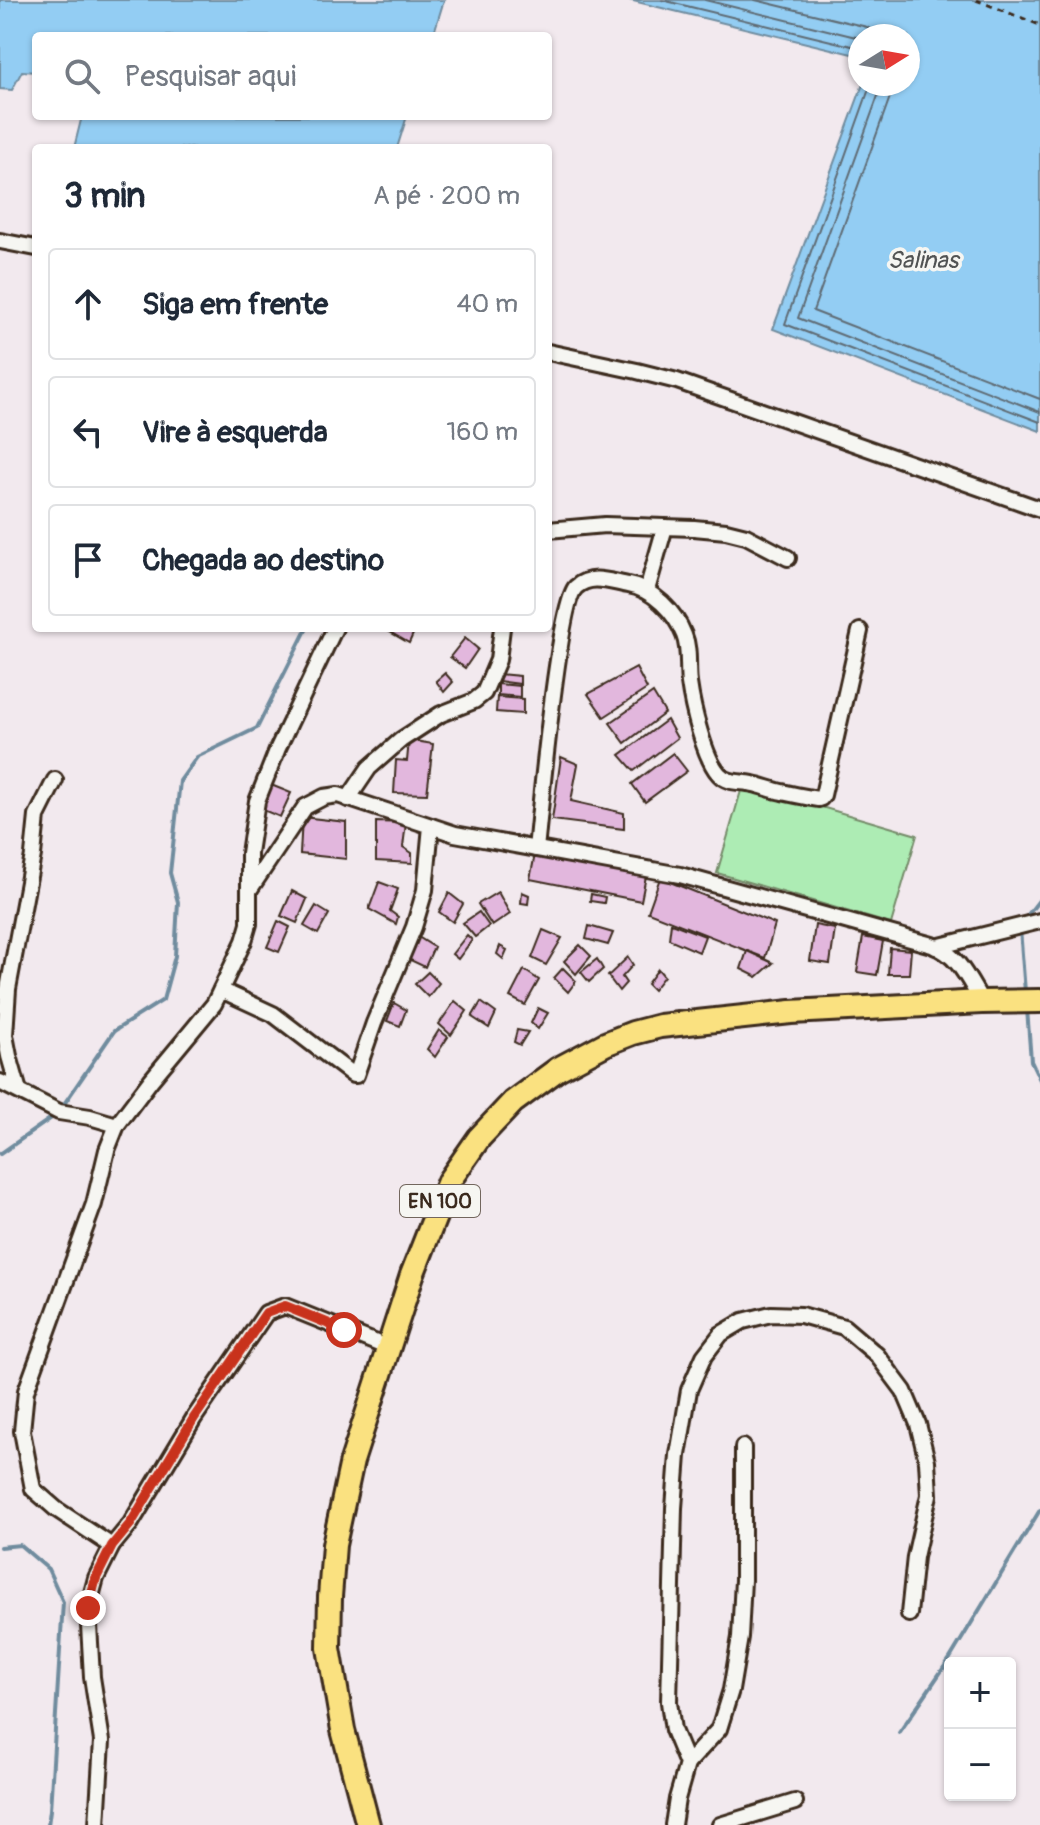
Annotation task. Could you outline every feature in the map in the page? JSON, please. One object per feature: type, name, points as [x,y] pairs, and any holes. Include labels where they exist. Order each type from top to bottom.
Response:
[{"type":"main road","name":"EN 100","points":[[368,1825],[343,1730],[329,1648],[334,1545],[352,1461],[412,1275],[449,1181],[479,1138],[513,1102],[558,1069],[605,1044],[660,1026],[791,1012],[1040,1001]]},
{"type":"street","points":[[0,241],[32,247]]},
{"type":"street","points":[[552,353],[677,381],[1040,509]]},
{"type":"street","points":[[552,530],[605,525],[726,531],[746,536],[788,558]]},
{"type":"street","points":[[647,590],[665,527]]},
{"type":"street","points":[[536,849],[562,632],[571,592],[578,585],[595,579],[637,586],[647,590],[678,620],[686,640],[689,684],[700,732],[713,767],[727,780],[818,799],[823,795],[860,631]]},
{"type":"street","points":[[112,1546],[56,1509],[33,1489],[22,1431],[26,1391],[94,1204],[107,1150],[117,1125],[214,1004],[244,941],[249,924],[249,853],[257,801],[278,748],[333,632]]},
{"type":"street","points":[[348,799],[369,768],[401,740],[441,714],[474,701],[484,693],[498,660],[502,632]]},
{"type":"street","points":[[19,1091],[5,1035],[8,989],[37,816],[55,780]]},
{"type":"street","points":[[250,889],[305,807],[324,797],[338,795],[455,834],[680,875],[936,947],[956,959],[982,1002]]},
{"type":"street","points":[[221,990],[273,1014],[356,1075],[414,927],[425,890],[431,826]]},
{"type":"street","points":[[936,947],[1040,921]]},
{"type":"street","points":[[0,1082],[59,1112],[117,1125]]},
{"type":"street","points":[[97,1825],[102,1741],[92,1677],[88,1608],[96,1578],[112,1546],[131,1523],[194,1418],[266,1313],[285,1306],[389,1348]]},
{"type":"street","points":[[687,1764],[673,1730],[669,1702],[678,1455],[689,1390],[704,1356],[721,1334],[743,1321],[771,1314],[801,1315],[844,1327],[877,1355],[904,1391],[918,1424],[927,1461],[929,1495],[915,1557],[909,1614]]},
{"type":"street","points":[[673,1825],[687,1764],[719,1729],[731,1690],[740,1637],[743,1580],[743,1447]]},
{"type":"street","points":[[720,1825],[795,1802]]},
{"type":"path","points":[[976,0],[1040,25]]},
{"type":"green space","points":[[743,784],[917,835],[891,924],[717,873]]},
{"type":"water","points":[[0,0],[444,0],[434,32],[32,32],[32,72],[22,71],[12,90],[0,89]]},
{"type":"water","name":"Salinas","points":[[629,0],[1040,0],[1040,431],[773,329],[859,96],[920,96],[920,24],[848,24],[848,53]]},
{"type":"water","points":[[81,120],[406,120],[398,144],[75,144]]},
{"type":"building","points":[[390,632],[410,632],[413,634],[409,643]]},
{"type":"building","points":[[465,638],[478,649],[465,668],[450,657]]},
{"type":"building","points":[[636,668],[647,689],[604,717],[588,694]]},
{"type":"building","points":[[445,673],[453,682],[444,692],[436,681]]},
{"type":"building","points":[[498,674],[520,676],[520,684],[498,681]]},
{"type":"building","points":[[498,684],[520,686],[520,697],[498,695]]},
{"type":"building","points":[[653,693],[665,713],[625,743],[610,723]]},
{"type":"building","points":[[497,697],[523,699],[523,714],[496,712]]},
{"type":"building","points":[[667,720],[677,738],[634,771],[620,755]]},
{"type":"building","points":[[409,740],[433,744],[427,794],[394,793],[396,760],[407,761]]},
{"type":"building","points":[[673,753],[687,771],[645,802],[632,784]]},
{"type":"building","points":[[561,757],[578,764],[571,801],[624,813],[624,829],[552,820]]},
{"type":"building","points":[[271,785],[291,793],[280,817],[263,810]]},
{"type":"building","points":[[302,817],[346,822],[346,859],[300,854]]},
{"type":"building","points":[[376,822],[406,823],[403,847],[412,853],[412,863],[376,861]]},
{"type":"building","points":[[536,849],[646,876],[641,901],[530,879]]},
{"type":"building","points":[[660,878],[775,924],[765,958],[648,912]]},
{"type":"building","points":[[379,882],[398,889],[390,911],[398,917],[396,924],[369,909]]},
{"type":"building","points":[[292,891],[307,899],[297,923],[281,916]]},
{"type":"building","points":[[498,892],[510,914],[492,926],[478,904]]},
{"type":"building","points":[[522,892],[529,895],[528,904],[521,903]]},
{"type":"building","points":[[449,893],[463,904],[453,922],[439,912]]},
{"type":"building","points":[[591,894],[605,897],[604,903],[590,901]]},
{"type":"building","points":[[316,906],[329,914],[318,934],[304,926]]},
{"type":"building","points":[[479,912],[489,926],[475,937],[463,923]]},
{"type":"building","points":[[278,921],[290,927],[279,952],[267,947]]},
{"type":"building","points":[[671,923],[705,936],[699,952],[669,939]]},
{"type":"building","points":[[815,925],[835,929],[830,964],[810,961]]},
{"type":"building","points":[[589,926],[613,933],[608,945],[586,939]]},
{"type":"building","points":[[543,930],[562,938],[546,965],[532,958]]},
{"type":"building","points":[[415,935],[434,947],[425,967],[406,958]]},
{"type":"building","points":[[467,935],[472,940],[458,959],[452,954]]},
{"type":"building","points":[[863,937],[883,941],[877,975],[857,972]]},
{"type":"building","points":[[580,945],[591,956],[576,974],[564,961]]},
{"type":"building","points":[[500,946],[507,950],[503,959],[497,954]]},
{"type":"building","points":[[890,948],[911,950],[909,974],[888,974]]},
{"type":"building","points":[[747,951],[773,963],[757,977],[741,969]]},
{"type":"building","points":[[628,957],[633,965],[622,977],[626,983],[619,991],[608,976]]},
{"type":"building","points":[[597,959],[603,969],[589,982],[581,972]]},
{"type":"building","points":[[563,968],[576,981],[568,992],[554,978]]},
{"type":"building","points":[[658,969],[664,976],[653,990],[647,984]]},
{"type":"building","points":[[524,970],[539,980],[525,1005],[510,997]]},
{"type":"building","points":[[428,972],[439,983],[428,997],[415,984]]},
{"type":"building","points":[[455,1001],[467,1011],[451,1035],[439,1024]]},
{"type":"building","points":[[481,1002],[496,1013],[489,1028],[472,1017]]},
{"type":"building","points":[[394,1003],[406,1010],[400,1026],[387,1021]]},
{"type":"building","points":[[538,1008],[548,1013],[538,1029],[531,1023]]},
{"type":"building","points":[[439,1030],[448,1037],[435,1057],[427,1049]]},
{"type":"building","points":[[517,1030],[528,1032],[520,1045],[514,1042]]},
{"type":"waterway","points":[[62,1107],[114,1031],[163,1000],[175,956],[178,902],[170,873],[180,781],[197,757],[257,728],[305,632]]},
{"type":"waterway","points":[[1023,921],[1040,899]]},
{"type":"waterway","points":[[1020,929],[1025,992]]},
{"type":"waterway","points":[[1027,1009],[1031,1061],[1040,1080]]},
{"type":"waterway","points":[[0,1154],[57,1114]]},
{"type":"waterway","points":[[899,1733],[949,1660],[1040,1510]]},
{"type":"waterway","points":[[0,1547],[20,1545],[48,1569],[63,1602],[48,1825]]},
{"type":"route","points":[[88,1608],[96,1578],[112,1546],[131,1523],[194,1418],[266,1313],[285,1306],[344,1330]]}]
